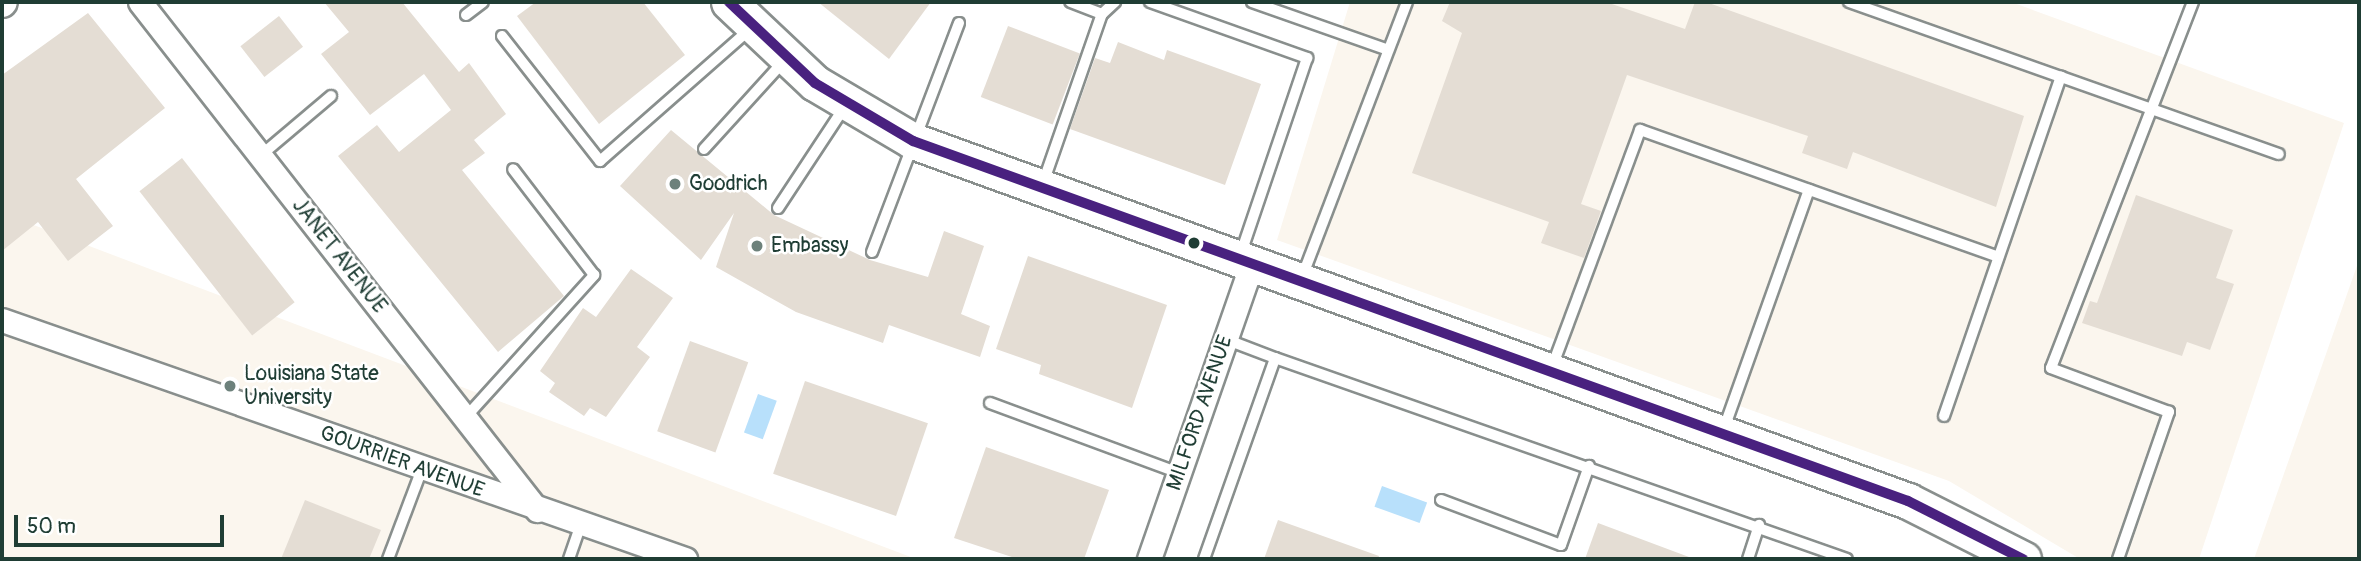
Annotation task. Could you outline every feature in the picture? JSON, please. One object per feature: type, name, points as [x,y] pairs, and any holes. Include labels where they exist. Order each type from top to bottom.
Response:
[{"type":"main road","points":[[740,15],[785,60],[846,104],[913,141],[1244,264],[1909,501],[2022,559]]},
{"type":"street","name":"JANET AVENUE","points":[[140,2],[537,510]]},
{"type":"street","name":"MILFORD AVENUE","points":[[1149,559],[1225,339],[1244,264]]},
{"type":"street","name":"GOURRIER AVENUE","points":[[2,320],[537,510],[685,559]]},
{"type":"lane","points":[[466,15],[483,2]]},
{"type":"lane","points":[[1070,2],[1102,14]]},
{"type":"lane","points":[[1041,189],[1102,14],[1115,2]]},
{"type":"lane","points":[[1150,2],[1307,58],[1244,264]]},
{"type":"lane","points":[[1252,2],[1388,50]]},
{"type":"lane","points":[[1300,284],[1407,2]]},
{"type":"lane","points":[[1849,2],[2279,153]]},
{"type":"lane","points":[[2118,559],[2169,412],[2051,368],[2147,108],[2193,2]]},
{"type":"lane","points":[[502,36],[600,161],[740,15]]},
{"type":"lane","points":[[872,252],[959,23]]},
{"type":"lane","points":[[704,149],[785,60]]},
{"type":"lane","points":[[1944,416],[2061,77]]},
{"type":"lane","points":[[260,156],[331,96]]},
{"type":"lane","points":[[778,208],[846,104]]},
{"type":"lane","points":[[1550,373],[1640,130],[1998,257]]},
{"type":"lane","points":[[465,418],[594,275],[513,169]]},
{"type":"lane","points":[[1722,434],[1809,190]]},
{"type":"lane","points":[[1225,339],[1759,525],[1847,559]]},
{"type":"lane","points":[[1204,559],[1275,358]]},
{"type":"lane","points":[[990,403],[1179,473]]},
{"type":"lane","points":[[1441,500],[1561,545],[1589,466]]},
{"type":"lane","points":[[388,559],[422,469]]},
{"type":"lane","points":[[569,559],[581,525]]},
{"type":"lane","points":[[1748,559],[1759,525]]},
{"type":"shaded area","points":[[1350,2],[2011,2],[2344,123],[2199,559],[2080,559],[1949,481],[1277,240]]},
{"type":"shaded area","name":"Louisiana State University","points":[[2,213],[916,559],[2,559]]},
{"type":"shaded area","points":[[2359,260],[2359,559],[2254,559]]},
{"type":"water","points":[[758,394],[777,401],[763,439],[744,433]]},
{"type":"water","points":[[1382,486],[1427,502],[1420,523],[1374,507]]},
{"type":"building","points":[[324,2],[402,2],[459,72],[469,63],[506,114],[474,140],[485,153],[462,170],[564,296],[498,352],[338,156],[377,125],[399,152],[451,110],[424,74],[370,115],[321,54],[349,32]]},
{"type":"building","points":[[536,2],[643,2],[685,55],[599,124],[517,16]]},
{"type":"building","points":[[818,2],[931,2],[889,59]]},
{"type":"building","points":[[1450,2],[1606,2],[1685,29],[1695,2],[1706,2],[2024,116],[1996,207],[1853,152],[1847,169],[1802,153],[1808,136],[1627,75],[1581,204],[1601,211],[1584,258],[1541,243],[1549,222],[1412,173],[1462,33],[1442,21]]},
{"type":"building","points":[[88,13],[165,108],[76,179],[113,226],[68,261],[38,222],[2,251],[2,75]]},
{"type":"building","points":[[279,16],[303,47],[264,77],[240,46]]},
{"type":"building","points":[[1008,26],[1080,54],[1053,125],[981,97]]},
{"type":"building","points":[[1118,42],[1164,60],[1167,50],[1261,84],[1225,185],[1070,129],[1095,58],[1110,63]]},
{"type":"building","points":[[671,130],[774,215],[870,260],[928,277],[944,231],[984,246],[961,314],[990,326],[980,357],[889,325],[883,343],[796,312],[716,267],[734,213],[701,260],[620,186]]},
{"type":"building","points":[[182,158],[295,302],[252,335],[139,191]]},
{"type":"building","points":[[2136,195],[2233,230],[2216,278],[2234,284],[2210,350],[2187,342],[2182,356],[2082,323],[2090,301],[2097,303]]},
{"type":"building","points":[[1028,256],[1167,305],[1132,408],[1039,374],[1041,365],[996,349]]},
{"type":"building","points":[[631,269],[673,298],[637,347],[650,357],[606,417],[590,408],[584,416],[549,392],[555,383],[540,371],[583,308],[596,317]]},
{"type":"building","points":[[690,341],[748,362],[715,452],[657,431]]},
{"type":"building","points":[[805,381],[928,423],[896,516],[773,474]]},
{"type":"building","points":[[986,447],[1109,490],[1084,559],[1018,559],[954,538]]},
{"type":"building","points":[[305,500],[381,530],[369,559],[281,559]]},
{"type":"building","points":[[1278,520],[1379,556],[1378,559],[1264,559]]},
{"type":"building","points":[[1598,523],[1689,557],[1689,559],[1585,559]]},
{"type":"transit line","points":[[729,2],[815,83],[913,141],[1908,501],[2023,559]]},
{"type":"place","name":"Goodrich","points":[[675,184]]},
{"type":"place","name":"Embassy","points":[[757,246]]},
{"type":"place","name":"Louisiana State University","points":[[230,386]]}]
